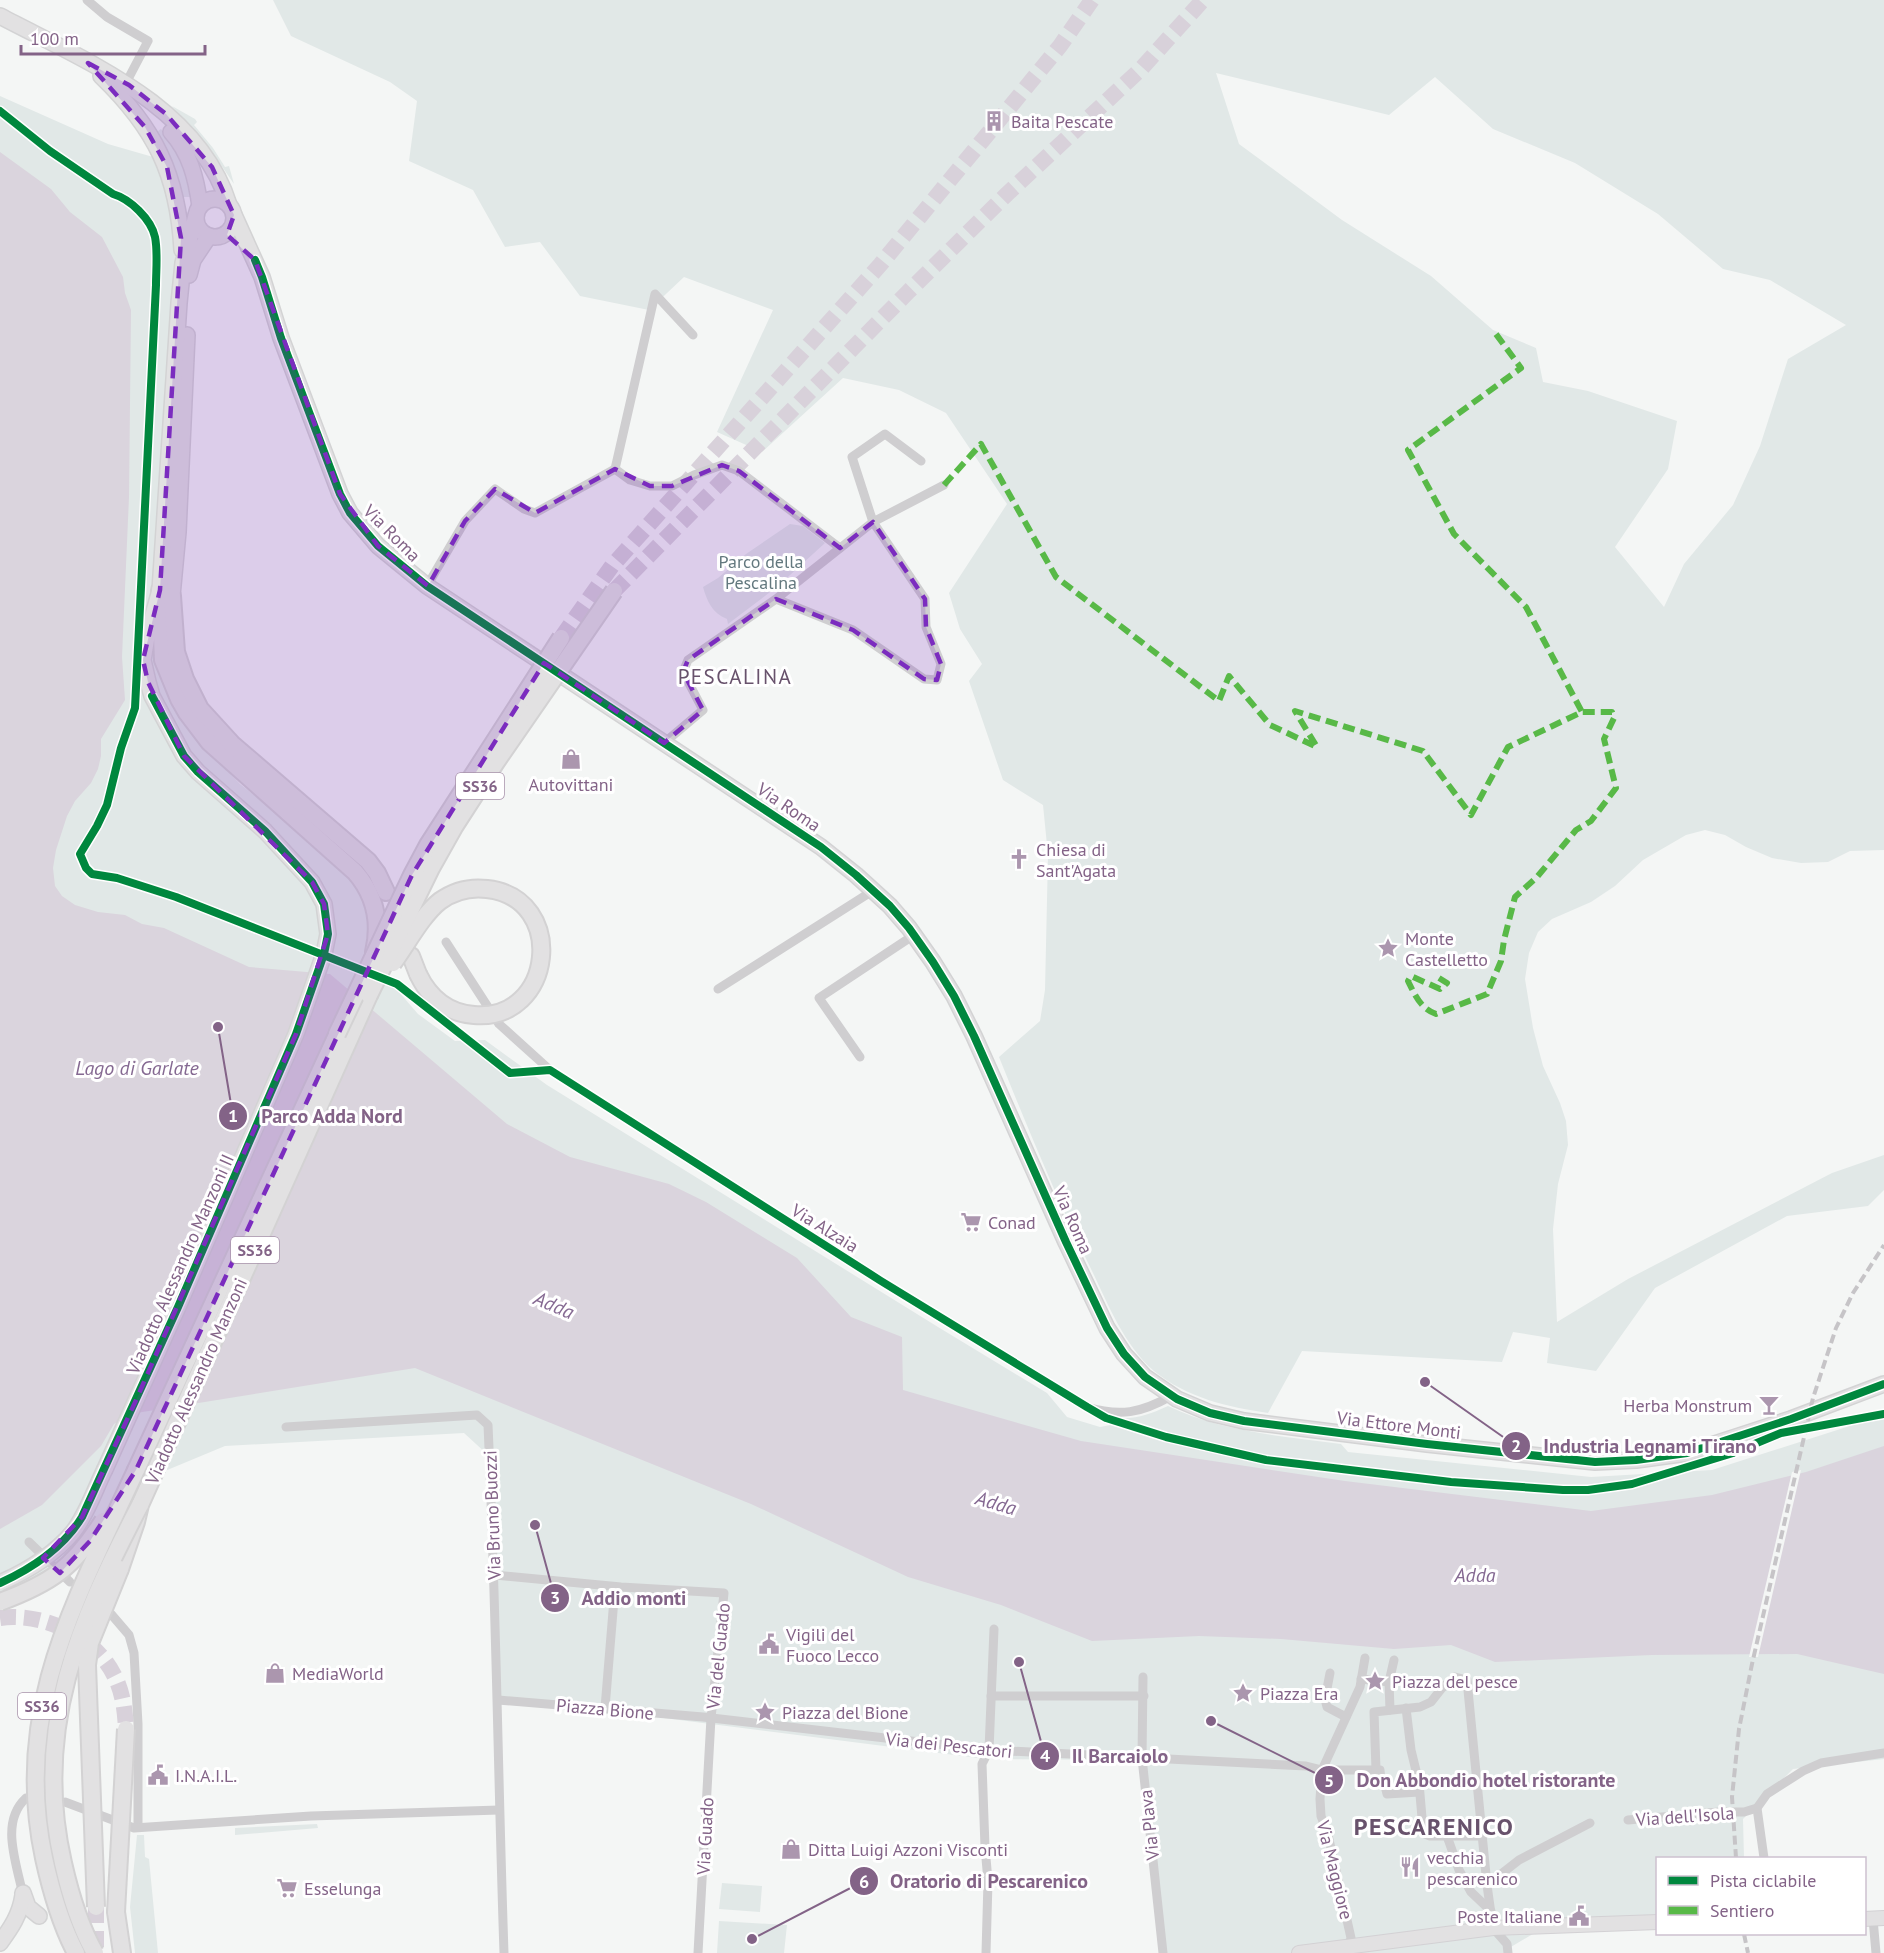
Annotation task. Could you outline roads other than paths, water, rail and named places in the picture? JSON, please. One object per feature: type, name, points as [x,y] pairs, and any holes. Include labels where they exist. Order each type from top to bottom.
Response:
[{"type":"highway","name":"SS36","points":[[369,995],[431,868],[454,827],[614,591]]},
{"type":"highway","points":[[166,593],[163,660],[179,699],[187,712],[210,742],[362,879],[371,897],[377,932],[372,956],[337,1034]]},
{"type":"highway","points":[[166,593],[176,652],[185,679],[200,710],[232,744],[368,861],[386,892]]},
{"type":"highway","name":"SS36","points":[[337,1034],[428,845],[561,638]]},
{"type":"highway","points":[[369,995],[433,908],[445,897],[460,891],[480,888],[507,894],[528,912],[540,933],[542,956],[534,983],[519,1001],[498,1013],[474,1015],[451,1009],[432,995],[418,974],[411,956]]},
{"type":"highway","name":"Viadotto Alessandro Manzoni","points":[[140,1505],[369,995]]},
{"type":"highway","name":"Viadotto Alessandro Manzoni","points":[[136,1470],[337,1034]]},
{"type":"highway","points":[[0,1602],[41,1585],[67,1567],[90,1541],[136,1470]]},
{"type":"highway","name":"SS36","points":[[76,1953],[59,1913],[41,1845],[36,1793],[39,1725],[54,1657],[136,1470]]},
{"type":"highway","points":[[96,1907],[87,1665],[90,1643],[120,1569],[140,1505]]},
{"type":"highway","name":"SS36","points":[[94,1953],[72,1898],[58,1843],[52,1784],[55,1732],[73,1655],[112,1557],[140,1505]]},
{"type":"highway","points":[[122,1953],[116,1912],[126,1729]]},
{"type":"main road","points":[[0,16],[88,63],[127,90],[179,141],[186,153],[193,171],[199,229],[214,236],[235,241],[255,260]]},
{"type":"main road","name":"Via Roma","points":[[88,63],[126,83],[166,114],[200,150],[224,189],[231,210],[262,277],[281,338],[340,494],[350,513],[378,546],[427,586],[821,847],[874,890],[901,917],[954,996],[1066,1242],[1107,1328],[1124,1354],[1139,1372],[1171,1396],[1217,1415],[1257,1423]]},
{"type":"main road","points":[[88,63],[117,92],[145,127],[167,168],[178,203],[183,263]]},
{"type":"main road","points":[[215,199],[222,201],[231,210],[231,229],[214,236],[199,251],[189,270],[181,466],[166,593],[179,303],[183,263],[198,211],[207,201],[215,199]]},
{"type":"main road","name":"Viadotto Alessandro Manzoni II","points":[[0,1583],[50,1554],[74,1531],[178,1307],[291,1045],[324,954],[328,934],[325,909],[315,886],[265,831],[198,772],[184,756],[152,696],[143,660],[147,638],[166,593]]},
{"type":"main road","name":"Via Ettore Monti","points":[[1257,1423],[1595,1462],[1626,1461],[1697,1450],[1791,1419],[1884,1384]]},
{"type":"main road","points":[[14,1924],[27,1915],[39,1916],[28,1907],[23,1894]]},
{"type":"main road","points":[[0,1943],[14,1924],[21,1908],[23,1894]]},
{"type":"main road","points":[[1299,1953],[1347,1950],[1493,1928],[1656,1922]]},
{"type":"street","points":[[87,0],[107,17],[148,41],[126,83]]},
{"type":"street","points":[[427,586],[465,521],[495,489],[524,509],[535,513],[615,469],[654,294],[693,335]]},
{"type":"street","points":[[776,599],[853,630],[924,679],[937,680],[941,664],[926,627],[925,599],[873,522],[852,457],[885,434],[921,461]]},
{"type":"street","points":[[615,469],[630,480],[650,486],[672,486],[722,465],[739,471],[840,548]]},
{"type":"street","points":[[664,743],[703,710],[683,672],[688,660],[776,599],[873,522],[944,485]]},
{"type":"street","points":[[718,989],[874,890]]},
{"type":"street","points":[[860,1057],[819,998],[914,935]]},
{"type":"street","name":"Via Alzaia","points":[[446,942],[499,1024],[550,1070],[881,1281],[1087,1407],[1110,1412],[1134,1411],[1149,1408],[1171,1396]]},
{"type":"street","name":"Via Bruno Buozzi","points":[[286,1426],[477,1415],[488,1425],[495,1575],[504,1953]]},
{"type":"street","points":[[28,1542],[70,1582]]},
{"type":"street","points":[[495,1575],[615,1587],[605,1708]]},
{"type":"street","name":"Via del Guado","points":[[615,1587],[724,1593],[711,1718]]},
{"type":"street","points":[[111,1614],[129,1635],[134,1653],[138,1724],[138,1827]]},
{"type":"street","points":[[986,1953],[988,1881],[982,1764],[989,1750],[994,1629]]},
{"type":"street","name":"Via Maggiore","points":[[1347,1950],[1351,1938],[1349,1924],[1328,1835],[1321,1816],[1320,1799],[1322,1770],[1360,1687],[1365,1658]]},
{"type":"street","points":[[1390,1710],[1389,1682],[1394,1660]]},
{"type":"street","points":[[1330,1673],[1324,1700],[1326,1707],[1346,1717]]},
{"type":"street","points":[[991,1696],[1144,1696],[1143,1677]]},
{"type":"street","points":[[1419,1792],[1387,1794],[1384,1782],[1381,1780],[1380,1770],[1376,1770],[1374,1712],[1420,1707],[1431,1702],[1455,1677],[1467,1680],[1493,1928],[1507,1944],[1508,1953]]},
{"type":"street","points":[[1361,1679],[1389,1682]]},
{"type":"street","name":"Via Plava","points":[[1144,1696],[1142,1758],[1163,1953]]},
{"type":"street","name":"Piazza Bione","points":[[498,1700],[711,1718]]},
{"type":"street","points":[[1406,1708],[1425,1834],[1483,1836]]},
{"type":"street","name":"Via dei Pescatori","points":[[711,1718],[989,1750],[1306,1766],[1322,1770],[1376,1770]]},
{"type":"street","name":"Via Guado","points":[[698,1953],[711,1718]]},
{"type":"street","name":"Via dell'Isola","points":[[1628,1820],[1744,1812],[1757,1808],[1767,1794],[1803,1771],[1821,1763],[1884,1753]]},
{"type":"street","points":[[23,1894],[8,1849],[5,1830],[7,1817],[16,1804],[26,1798]]},
{"type":"street","points":[[65,1802],[134,1828],[311,1816],[499,1810]]},
{"type":"street","points":[[1757,1808],[1764,1857]]},
{"type":"street","points":[[1487,1885],[1519,1860],[1590,1823]]},
{"type":"street","points":[[1447,1836],[1459,1870],[1471,1892],[1491,1911]]},
{"type":"street","points":[[1874,1919],[1876,1953]]},
{"type":"water","points":[[0,152],[51,189],[70,212],[102,237],[123,277],[125,293],[131,310],[129,497],[122,657],[125,700],[101,739],[98,769],[91,783],[75,801],[67,816],[56,850],[53,868],[55,886],[62,896],[75,905],[98,912],[125,915],[142,924],[164,928],[249,967],[330,974],[507,1124],[570,1157],[669,1184],[706,1202],[797,1258],[851,1317],[902,1337],[903,1390],[1081,1441],[1345,1481],[1591,1511],[1712,1495],[1806,1472],[1884,1446],[1884,1674],[1797,1654],[1652,1655],[1495,1662],[1451,1645],[1394,1649],[1281,1639],[1199,1636],[1092,1641],[1001,1605],[908,1577],[751,1504],[415,1368],[130,1414],[114,1424],[101,1446],[42,1505],[0,1529]]},
{"type":"tunnel","points":[[561,638],[612,566],[880,265],[1060,46],[1092,0]]},
{"type":"tunnel","points":[[614,591],[908,292],[1007,194],[1141,69],[1203,0]]},
{"type":"tunnel","points":[[0,1618],[16,1617],[50,1623],[81,1638],[94,1649],[105,1661],[120,1688],[126,1729]]},
{"type":"tunnel","points":[[96,1907],[96,1953]]},
{"type":"railway","points":[[1736,1857],[1732,1797],[1739,1729],[1813,1398],[1836,1328],[1853,1293],[1884,1245]]},
{"type":"railway","points":[[1744,1935],[1748,1953]]},
{"type":"place","name":"Baita Pescate","points":[[994,121]]},
{"type":"place","name":"Autovittani","points":[[571,759]]},
{"type":"place","name":"Chiesa di Sant'Agata","points":[[1019,859]]},
{"type":"place","name":"Monte Castelletto","points":[[1388,948]]},
{"type":"place","name":"Parco Adda Nord","points":[[218,1027]]},
{"type":"place","name":"Conad","points":[[971,1222]]},
{"type":"place","name":"Industria Legnami Tirano","points":[[1425,1382]]},
{"type":"place","name":"Herba Monstrum","points":[[1769,1405]]},
{"type":"place","name":"Addio monti","points":[[535,1525]]},
{"type":"place","name":"Vigili del Fuoco Lecco","points":[[769,1644]]},
{"type":"place","name":"Il Barcaiolo","points":[[1019,1662]]},
{"type":"place","name":"MediaWorld","points":[[275,1673]]},
{"type":"place","name":"Piazza del pesce","points":[[1375,1681]]},
{"type":"place","name":"Piazza Era","points":[[1243,1693]]},
{"type":"place","name":"Piazza del Bione","points":[[765,1712]]},
{"type":"place","name":"Don Abbondio hotel ristorante","points":[[1211,1721]]},
{"type":"place","name":"I.N.A.I.L.","points":[[158,1775]]},
{"type":"place","name":"Ditta Luigi Azzoni Visconti","points":[[791,1849]]},
{"type":"place","name":"vecchia pescarenico","points":[[1410,1867]]},
{"type":"place","name":"Esselunga","points":[[287,1888]]},
{"type":"place","name":"Poste Italiane","points":[[1579,1916]]},
{"type":"place","name":"Oratorio di Pescarenico","points":[[752,1939]]},
{"type":"district","name":"PESCALINA","points":[[735,676]]},
{"type":"district","name":"PESCARENICO","points":[[1434,1826]]},
{"type":"park label","name":"Parco della Pescalina","points":[[761,571]]},
{"type":"water label","name":"Lago di Garlate","points":[[137,1068]]},
{"type":"water label","name":"Adda","points":[[554,1305]]},
{"type":"water label","name":"Adda","points":[[996,1503]]},
{"type":"water label","name":"Adda","points":[[1475,1575]]}]
